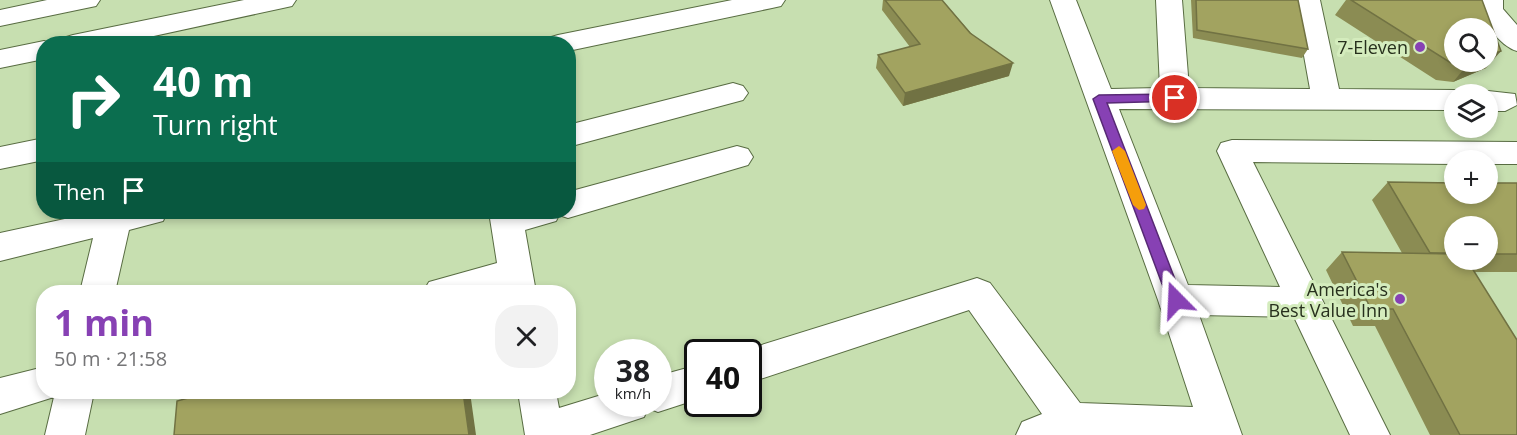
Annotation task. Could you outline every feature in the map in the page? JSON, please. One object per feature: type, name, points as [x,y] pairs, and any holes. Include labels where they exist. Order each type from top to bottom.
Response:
[{"type":"main road","points":[[0,18],[87,0]]},
{"type":"main road","points":[[111,36],[283,0]]},
{"type":"main road","points":[[576,40],[772,0]]},
{"type":"main road","points":[[762,362],[977,293],[1053,428],[1221,430],[1176,300],[1063,0]]},
{"type":"main road","points":[[1307,0],[1307,36],[1326,99]]},
{"type":"main road","points":[[1490,0],[1490,10],[1517,42]]},
{"type":"main road","points":[[1175,98],[1177,9]]},
{"type":"main road","points":[[0,59],[36,52]]},
{"type":"main road","points":[[576,133],[733,93]]},
{"type":"main road","points":[[1099,99],[1444,100]]},
{"type":"main road","points":[[0,158],[36,151]]},
{"type":"main road","points":[[1370,435],[1232,152],[1517,153]]},
{"type":"main road","points":[[576,203],[737,157]]},
{"type":"main road","points":[[0,247],[104,219]]},
{"type":"main road","points":[[100,285],[114,219]]},
{"type":"main road","points":[[494,285],[517,282],[506,219]]},
{"type":"main road","points":[[1176,300],[1306,302]]},
{"type":"main road","points":[[0,396],[36,393]]},
{"type":"main road","points":[[65,435],[70,399]]},
{"type":"main road","points":[[538,399],[545,433],[594,416]]},
{"type":"building","points":[[885,0],[942,0],[970,33],[1013,63],[905,93],[878,55],[920,44]]},
{"type":"building","points":[[1196,0],[1298,0],[1308,49],[1197,30]]},
{"type":"building","points":[[1351,0],[1482,0],[1489,18],[1444,18],[1444,59]]},
{"type":"building","points":[[1388,182],[1444,183],[1444,204],[1498,204],[1498,183],[1517,183],[1517,254],[1498,254],[1498,216],[1444,216],[1444,253],[1430,253]]},
{"type":"building","points":[[1342,252],[1444,254],[1444,270],[1473,270],[1517,340],[1517,435],[1460,435],[1393,309],[1371,309]]},
{"type":"building","points":[[184,399],[464,399],[469,435],[174,435],[177,401]]},
{"type":"slow traffic","points":[[1119,151],[1139,205]]},
{"type":"place","name":"7-Eleven","points":[[1420,47]]},
{"type":"place","name":"America's Best Value Inn","points":[[1400,299]]},
{"type":"route","points":[[1175,98],[1099,99],[1176,300]]}]
